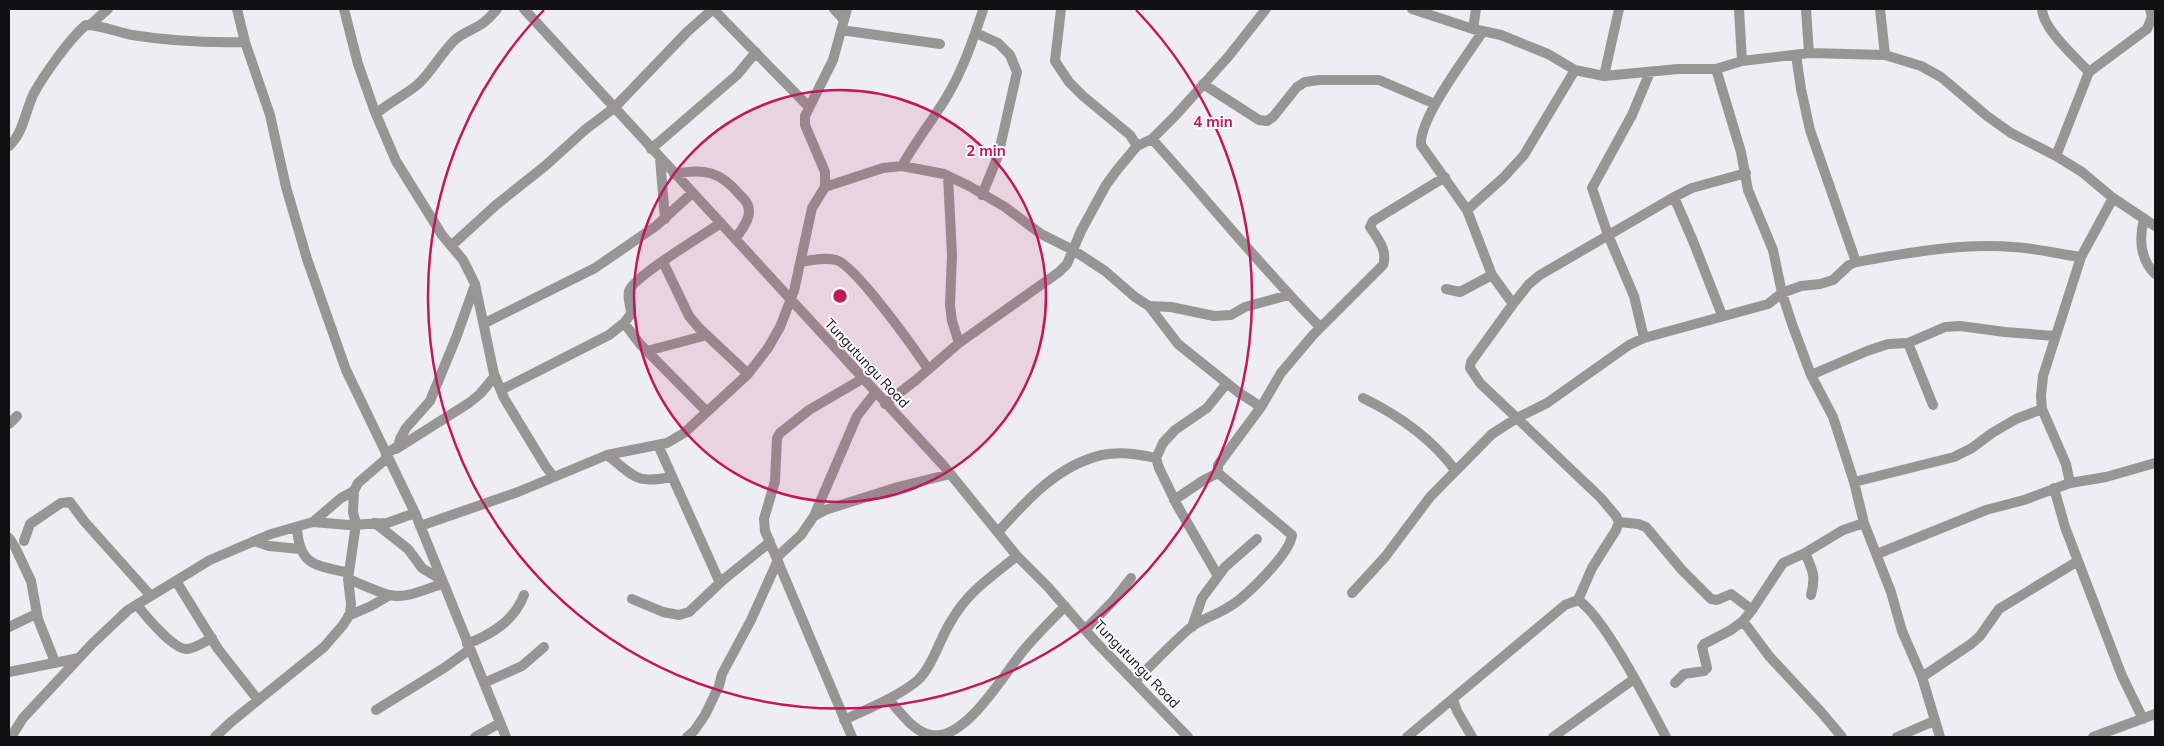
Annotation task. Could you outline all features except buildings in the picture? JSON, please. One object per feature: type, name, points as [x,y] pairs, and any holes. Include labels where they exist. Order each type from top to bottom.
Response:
[{"type":"street","points":[[90,25],[108,9]]},
{"type":"street","points":[[237,9],[270,115],[286,187],[307,259],[346,370],[389,454],[415,513],[441,581],[506,737]]},
{"type":"street","points":[[344,9],[358,64],[376,114],[400,168],[421,204],[463,260],[475,284],[495,376],[501,390],[542,461],[554,476]]},
{"type":"street","points":[[376,114],[415,86],[426,76],[447,48],[467,30],[487,20],[497,9]]},
{"type":"street","name":"Tungutungu Road","points":[[524,9],[950,474],[1017,556],[1048,586],[1085,630],[1188,737]]},
{"type":"street","points":[[451,246],[496,205],[545,166],[586,129],[614,108],[686,32],[713,9],[808,106]]},
{"type":"street","points":[[420,526],[518,492],[607,455],[667,444],[684,433],[748,374],[768,348],[780,327],[790,301],[801,262],[812,208],[825,187],[825,172],[805,125],[805,116],[808,106],[832,60],[841,30],[845,14],[834,9]]},
{"type":"street","points":[[1061,9],[1055,62],[1069,82],[1130,135],[1137,146]]},
{"type":"street","points":[[885,404],[959,343],[1059,272],[1067,264],[1081,231],[1106,185],[1137,146],[1152,139],[1203,84],[1266,9]]},
{"type":"street","points":[[1412,9],[1483,32],[1501,35],[1548,54],[1575,70],[1604,76],[1716,68],[1742,61],[1809,52],[1885,55],[1921,66],[1941,77],[1969,102],[2011,133],[2056,156],[2082,172],[2113,198],[2155,226]]},
{"type":"street","points":[[1473,28],[1476,9]]},
{"type":"street","points":[[1604,76],[1619,9]]},
{"type":"street","points":[[1739,9],[1742,61]]},
{"type":"street","points":[[1806,9],[1809,52]]},
{"type":"street","points":[[1880,9],[1885,55]]},
{"type":"street","points":[[2042,9],[2042,13],[2053,32],[2089,72]]},
{"type":"street","points":[[2056,156],[2089,72],[2147,29],[2152,17],[2150,9]]},
{"type":"street","points":[[902,166],[914,144],[946,98],[969,55],[984,10]]},
{"type":"street","points":[[9,146],[14,142],[24,123],[34,94],[53,65],[84,26],[90,25],[130,34],[198,43],[246,42]]},
{"type":"street","points":[[841,30],[940,44]]},
{"type":"street","points":[[1483,32],[1436,104],[1420,136],[1421,145],[1467,210],[1492,275],[1513,304]]},
{"type":"street","points":[[976,33],[998,43],[1010,54],[1018,72],[998,156],[982,195]]},
{"type":"street","points":[[651,149],[737,75],[756,52]]},
{"type":"street","points":[[1796,55],[1810,130],[1856,262]]},
{"type":"street","points":[[1716,68],[1746,173],[1748,190],[1773,250],[1782,293],[1811,375],[1833,417],[1854,482],[1864,523],[1877,554],[1902,631],[1922,678],[1940,737]]},
{"type":"street","points":[[1467,210],[1503,178],[1524,155],[1575,70]]},
{"type":"street","points":[[1644,338],[1634,296],[1608,235],[1592,188],[1632,115],[1650,72]]},
{"type":"street","points":[[1203,84],[1259,120],[1267,121],[1273,117],[1297,87],[1305,82],[1319,80],[1379,80],[1436,104]]},
{"type":"street","points":[[1152,139],[1196,187],[1236,236],[1320,327]]},
{"type":"street","points":[[660,158],[664,219]]},
{"type":"street","points":[[825,187],[882,168],[902,166],[948,176],[1005,207],[1041,234],[1073,250],[1105,270],[1135,297],[1150,306],[1178,344],[1261,407]]},
{"type":"street","points":[[674,174],[693,170],[712,172],[731,184],[748,203],[749,212],[735,240]]},
{"type":"street","points":[[1407,737],[1454,700],[1475,679],[1565,605],[1578,600],[1592,568],[1619,522],[1600,497],[1480,383],[1470,368],[1471,362],[1513,304],[1529,284],[1540,275],[1692,188],[1746,173]]},
{"type":"street","points":[[948,176],[952,255],[950,305],[952,320],[959,343]]},
{"type":"street","points":[[1218,473],[1218,465],[1261,407],[1281,373],[1320,327],[1358,292],[1382,265],[1386,258],[1370,227],[1373,221],[1445,177]]},
{"type":"street","points":[[484,324],[595,268],[664,219],[692,192]]},
{"type":"street","points":[[1674,197],[1697,249],[1722,316]]},
{"type":"street","points":[[2070,483],[2066,464],[2042,409],[2043,376],[2081,257],[2113,198]]},
{"type":"street","points":[[2144,219],[2140,236],[2141,244],[2149,266],[2155,274]]},
{"type":"street","points":[[501,390],[603,338],[624,323],[632,314],[629,296],[631,286],[721,223]]},
{"type":"street","points":[[1352,592],[1385,557],[1430,497],[1492,434],[1517,418],[1547,403],[1629,345],[1644,338],[1768,304],[1782,293],[1801,286],[1820,284],[1833,280],[1849,265],[1856,262],[1930,250],[1988,246],[2027,248],[2053,254],[2081,257]]},
{"type":"street","points":[[801,262],[837,260],[853,272],[866,285],[928,369]]},
{"type":"street","points":[[664,262],[689,316],[748,374]]},
{"type":"street","points":[[1446,289],[1460,292],[1492,275]]},
{"type":"street","points":[[389,454],[406,428],[430,401],[456,338],[475,284]]},
{"type":"street","points":[[1150,306],[1171,307],[1214,316],[1231,315],[1245,307],[1289,295]]},
{"type":"street","points":[[624,323],[647,351],[707,412]]},
{"type":"street","points":[[1811,375],[1881,347],[1897,343],[1908,343],[1933,331],[1960,326],[2055,336]]},
{"type":"street","points":[[647,351],[707,335]]},
{"type":"street","points":[[1908,343],[1933,405]]},
{"type":"street","points":[[215,737],[324,647],[348,616],[351,604],[348,576],[356,524],[353,512],[354,491],[358,483],[389,454],[480,394],[495,376]]},
{"type":"street","points":[[852,737],[765,531],[764,519],[775,481],[777,438],[780,433],[809,410],[862,379]]},
{"type":"street","points":[[1218,576],[1174,500],[1156,458],[1163,443],[1175,430],[1207,408],[1227,383]]},
{"type":"street","points":[[687,737],[694,731],[705,715],[719,686],[722,674],[752,620],[777,559],[801,535],[814,516],[857,416],[875,393]]},
{"type":"street","points":[[1363,398],[1398,417],[1436,447],[1455,470]]},
{"type":"street","points":[[1854,482],[1954,457],[1972,448],[1992,432],[2016,419],[2042,409]]},
{"type":"street","points":[[9,424],[17,416]]},
{"type":"street","points":[[658,445],[720,583]]},
{"type":"street","points":[[998,532],[1032,494],[1079,463],[1103,454],[1124,453],[1156,458]]},
{"type":"street","points":[[607,455],[640,480],[650,481],[672,477]]},
{"type":"street","points":[[1877,554],[1986,510],[2024,500],[2070,483],[2106,477],[2155,463]]},
{"type":"street","points":[[1174,500],[1218,473]]},
{"type":"street","points":[[1135,681],[1192,627],[1229,608],[1252,590],[1285,553],[1292,542],[1292,535],[1218,473]]},
{"type":"street","points":[[814,516],[868,496],[950,474]]},
{"type":"street","points":[[2054,488],[2065,527],[2122,676],[2143,719]]},
{"type":"street","points":[[313,522],[341,498],[354,491]]},
{"type":"street","points":[[24,541],[30,524],[61,503],[70,502],[84,521],[151,596]]},
{"type":"street","points":[[11,737],[23,718],[79,658],[128,610],[223,554],[254,541],[313,522],[387,523],[415,513]]},
{"type":"street","points":[[1619,522],[1646,527],[1682,570],[1712,599],[1717,600],[1731,594],[1752,610]]},
{"type":"street","points":[[375,523],[408,549],[422,568],[441,581]]},
{"type":"street","points":[[1676,683],[1684,674],[1704,671],[1707,664],[1702,647],[1704,644],[1731,630],[1743,621],[1783,563],[1805,553],[1843,530],[1864,523]]},
{"type":"street","points":[[297,527],[300,550],[307,559],[390,595]]},
{"type":"street","points":[[9,538],[31,581],[36,614],[55,662]]},
{"type":"street","points":[[1192,627],[1202,598],[1218,576],[1225,567],[1257,540]]},
{"type":"street","points":[[254,541],[269,546],[300,550]]},
{"type":"street","points":[[632,599],[663,612],[679,615],[689,612],[720,583],[770,542]]},
{"type":"street","points":[[1805,553],[1814,572],[1811,595]]},
{"type":"street","points":[[844,720],[888,699],[920,679],[949,624],[972,591],[1017,556]]},
{"type":"street","points":[[1922,678],[1980,636],[1999,609],[2078,561]]},
{"type":"street","points":[[1085,630],[1113,601],[1131,578]]},
{"type":"street","points":[[176,581],[218,649],[258,700]]},
{"type":"street","points":[[348,616],[372,606],[390,595],[418,592],[441,581]]},
{"type":"street","points":[[376,710],[444,668],[468,647],[509,620],[520,605],[524,595]]},
{"type":"street","points":[[1578,600],[1586,605],[1634,680],[1666,737]]},
{"type":"street","points":[[137,605],[172,641],[181,647],[188,649],[212,638]]},
{"type":"street","points":[[888,699],[920,731],[930,735],[941,736],[955,731],[985,702],[1023,650],[1065,606]]},
{"type":"street","points":[[9,627],[36,614]]},
{"type":"street","points":[[1743,621],[1769,656],[1842,737]]},
{"type":"street","points":[[484,683],[522,666],[544,647]]},
{"type":"street","points":[[9,672],[79,658]]},
{"type":"street","points":[[1553,737],[1634,680]]},
{"type":"street","points":[[1454,700],[1457,711],[1472,737]]},
{"type":"street","points":[[2092,737],[2155,714]]},
{"type":"street","points":[[1897,737],[1934,721]]},
{"type":"street","points":[[475,737],[500,723]]}]
